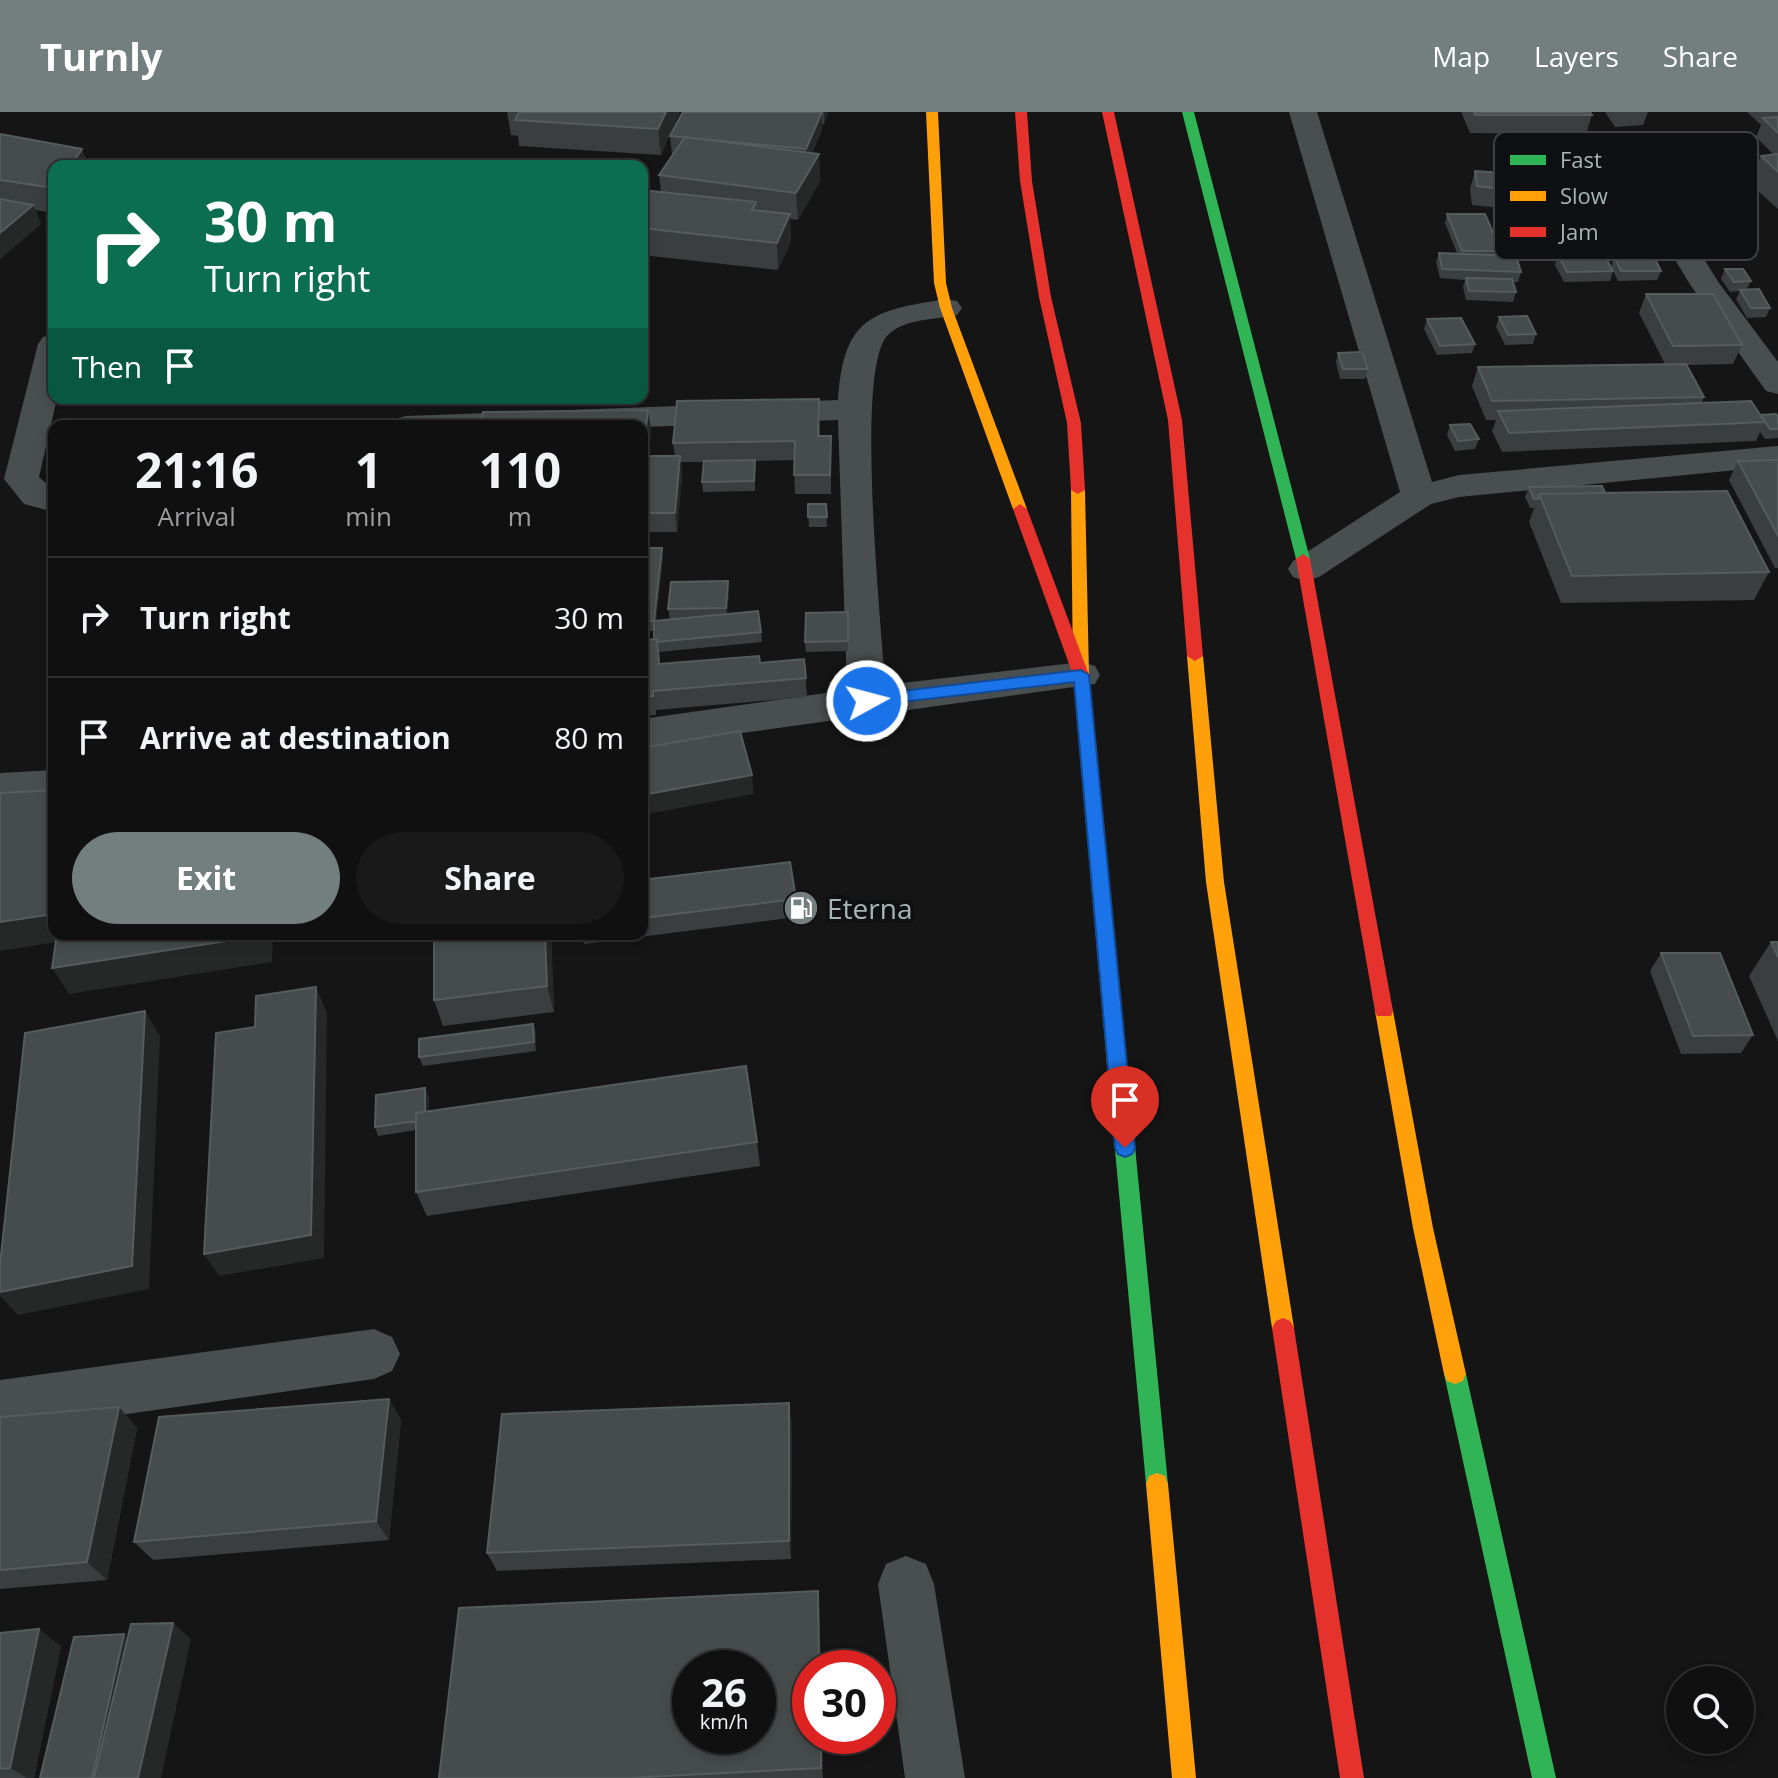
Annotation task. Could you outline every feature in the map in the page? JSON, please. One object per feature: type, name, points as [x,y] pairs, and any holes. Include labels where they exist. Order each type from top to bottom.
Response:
[{"type":"main road","points":[[932,112],[940,283],[946,308],[1081,675]]},
{"type":"main road","points":[[1021,112],[1026,181],[1045,297],[1074,423],[1080,516],[1081,675],[1184,1778]]},
{"type":"main road","points":[[1108,112],[1175,420],[1215,882],[1352,1778]]},
{"type":"main road","points":[[1188,112],[1306,569],[1423,1228],[1544,1778]]},
{"type":"street","points":[[1303,112],[1419,496]]},
{"type":"street","points":[[1690,260],[1778,384]]},
{"type":"street","points":[[867,701],[854,409],[860,364],[869,336],[891,319],[946,308]]},
{"type":"street","points":[[48,369],[21,479],[36,496],[48,499]]},
{"type":"street","points":[[564,420],[854,409]]},
{"type":"street","points":[[1306,569],[1419,496],[1459,486],[1778,456]]},
{"type":"street","points":[[648,732],[1081,675]]},
{"type":"street","points":[[0,788],[48,785]]},
{"type":"street","points":[[0,1406],[374,1354]]},
{"type":"street","points":[[906,1584],[935,1778]]},
{"type":"building","points":[[519,112],[666,112],[658,129],[515,120]]},
{"type":"building","points":[[683,112],[822,112],[806,149],[670,136]]},
{"type":"building","points":[[1474,112],[1590,112],[1592,115],[1475,115]]},
{"type":"building","points":[[1778,117],[1778,133],[1763,118]]},
{"type":"building","points":[[0,134],[82,149],[75,160],[48,160],[48,187],[0,180]]},
{"type":"building","points":[[685,137],[819,154],[796,193],[659,175]]},
{"type":"building","points":[[1778,154],[1778,172],[1761,156]]},
{"type":"building","points":[[1475,171],[1494,172],[1494,188],[1477,186]]},
{"type":"building","points":[[648,191],[756,202],[752,210],[790,214],[777,243],[648,229]]},
{"type":"building","points":[[0,199],[33,205],[0,233]]},
{"type":"building","points":[[1447,214],[1485,214],[1494,235],[1494,251],[1462,251]]},
{"type":"building","points":[[1439,253],[1494,255],[1494,260],[1517,260],[1521,272],[1442,269]]},
{"type":"building","points":[[1561,260],[1607,260],[1613,271],[1567,272]]},
{"type":"building","points":[[1616,260],[1656,260],[1661,271],[1621,271]]},
{"type":"building","points":[[1725,269],[1743,269],[1751,281],[1734,282]]},
{"type":"building","points":[[1466,278],[1512,279],[1516,292],[1469,291]]},
{"type":"building","points":[[1759,289],[1770,308],[1751,308],[1740,290]]},
{"type":"building","points":[[1646,294],[1713,294],[1742,345],[1673,346]]},
{"type":"building","points":[[1527,316],[1536,334],[1508,335],[1499,317]]},
{"type":"building","points":[[1461,318],[1475,344],[1440,346],[1427,319]]},
{"type":"building","points":[[1362,352],[1368,369],[1343,369],[1338,353]]},
{"type":"building","points":[[1686,364],[1704,397],[1492,401],[1478,367]]},
{"type":"building","points":[[819,399],[818,436],[831,436],[830,475],[794,475],[795,441],[673,443],[677,401]]},
{"type":"building","points":[[1751,401],[1765,422],[1509,433],[1498,411]]},
{"type":"building","points":[[648,410],[647,420],[481,420],[483,412]]},
{"type":"building","points":[[1776,414],[1778,429],[1770,429],[1761,415]]},
{"type":"building","points":[[1470,424],[1479,439],[1458,441],[1450,425]]},
{"type":"building","points":[[648,456],[680,456],[675,513],[648,513]]},
{"type":"building","points":[[755,460],[754,481],[702,482],[704,461]]},
{"type":"building","points":[[1778,460],[1778,536],[1738,461]]},
{"type":"building","points":[[1602,486],[1605,493],[1539,494],[1538,499],[1534,499],[1529,487]]},
{"type":"building","points":[[1727,491],[1769,572],[1572,576],[1539,494]]},
{"type":"building","points":[[808,504],[826,504],[827,517],[808,517]]},
{"type":"building","points":[[648,548],[662,548],[654,621],[648,621]]},
{"type":"building","points":[[728,581],[726,608],[668,609],[671,582]]},
{"type":"building","points":[[758,611],[761,632],[657,642],[654,639],[654,621]]},
{"type":"building","points":[[848,612],[848,641],[805,642],[806,613]]},
{"type":"building","points":[[657,639],[659,664],[759,656],[760,663],[804,659],[806,678],[653,691],[653,696],[648,696],[648,640]]},
{"type":"building","points":[[740,731],[752,775],[648,794],[648,747]]},
{"type":"building","points":[[48,790],[48,915],[0,922],[1,793]]},
{"type":"building","points":[[790,862],[796,899],[648,917],[648,879]]},
{"type":"building","points":[[56,940],[233,940],[52,968]]},
{"type":"building","points":[[434,940],[545,940],[547,986],[434,1000]]},
{"type":"building","points":[[1771,942],[1778,942],[1778,957]]},
{"type":"building","points":[[1661,953],[1720,953],[1753,1035],[1693,1036]]},
{"type":"building","points":[[316,987],[311,1235],[204,1254],[216,1033],[255,1027],[256,996]]},
{"type":"building","points":[[145,1011],[132,1266],[0,1292],[0,1265],[25,1033]]},
{"type":"building","points":[[533,1024],[534,1042],[419,1057],[419,1039]]},
{"type":"building","points":[[746,1066],[757,1142],[416,1192],[416,1113]]},
{"type":"building","points":[[425,1088],[425,1112],[416,1113],[416,1121],[375,1127],[376,1095]]},
{"type":"building","points":[[389,1399],[376,1521],[134,1542],[159,1417]]},
{"type":"building","points":[[789,1403],[789,1541],[487,1553],[502,1414]]},
{"type":"building","points":[[119,1407],[87,1562],[0,1570],[0,1417]]},
{"type":"building","points":[[818,1591],[819,1650],[792,1650],[792,1754],[821,1754],[821,1768],[627,1778],[439,1778],[459,1608]]},
{"type":"building","points":[[173,1623],[138,1778],[94,1778],[131,1624]]},
{"type":"building","points":[[39,1629],[10,1768],[0,1769],[0,1633]]},
{"type":"building","points":[[124,1634],[92,1778],[40,1778],[74,1637]]},
{"type":"traffic: fast","points":[[1188,112],[1303,559]]},
{"type":"traffic: fast","points":[[1118,1075],[1157,1484]]},
{"type":"traffic: fast","points":[[1455,1374],[1544,1778]]},
{"type":"traffic: slow","points":[[932,112],[940,283],[946,308],[1020,509]]},
{"type":"traffic: slow","points":[[1078,490],[1081,675],[1118,1075]]},
{"type":"traffic: slow","points":[[1195,656],[1215,882],[1283,1328]]},
{"type":"traffic: slow","points":[[1384,1011],[1423,1228],[1455,1374]]},
{"type":"traffic: slow","points":[[1157,1484],[1184,1778]]},
{"type":"traffic: jam","points":[[1021,112],[1026,181],[1045,297],[1074,423],[1078,490]]},
{"type":"traffic: jam","points":[[1108,112],[1175,420],[1195,656]]},
{"type":"traffic: jam","points":[[1020,509],[1081,675]]},
{"type":"traffic: jam","points":[[1303,559],[1384,1011]]},
{"type":"traffic: jam","points":[[1283,1328],[1352,1778]]},
{"type":"place","name":"Eterna","points":[[801,908]]},
{"type":"route","points":[[867,701],[1081,675],[1125,1148]]}]
